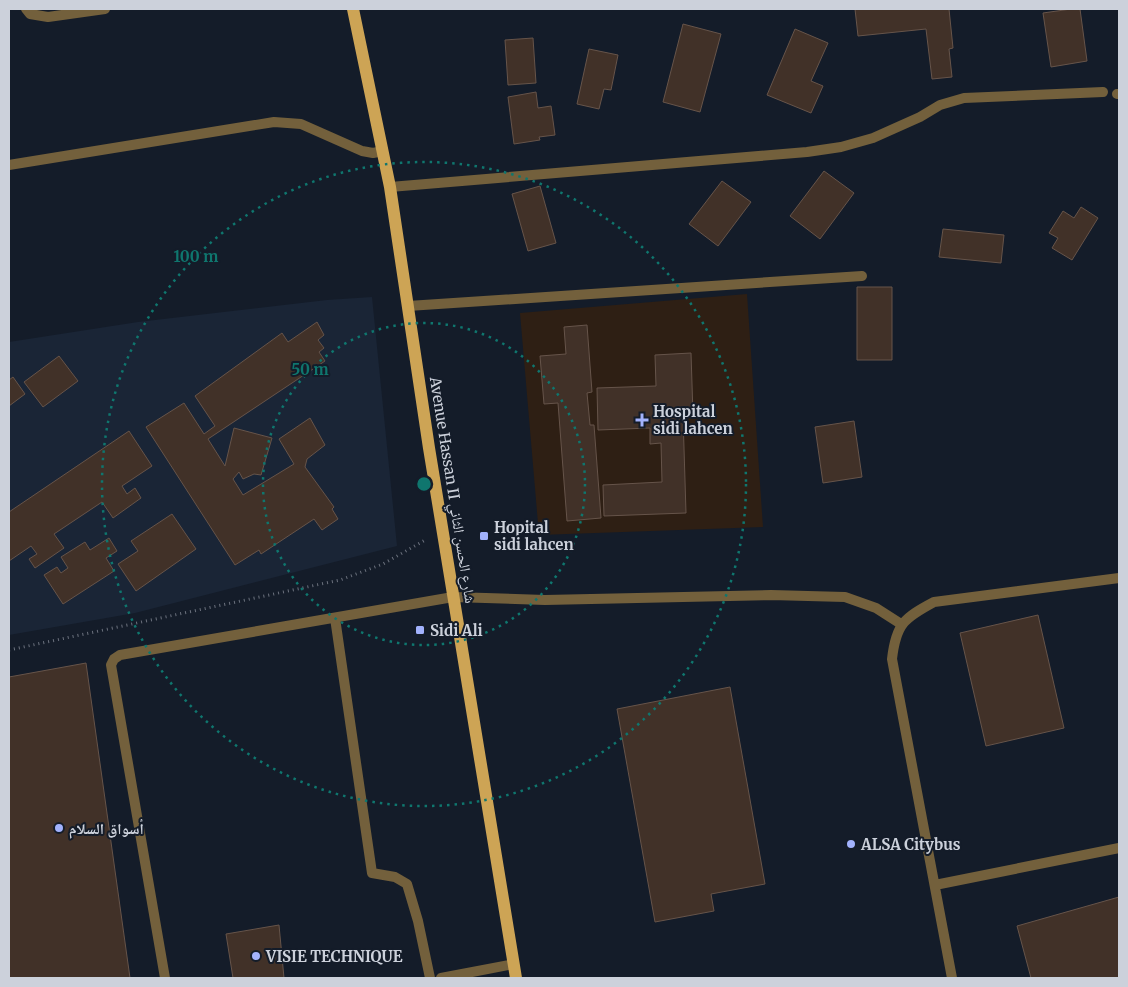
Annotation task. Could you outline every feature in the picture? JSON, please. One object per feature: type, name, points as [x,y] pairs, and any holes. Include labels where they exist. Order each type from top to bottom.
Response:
[{"type":"main road","name":"Avenue Hassan II شارع الحسن الثاني","points":[[353,9],[390,187],[442,530],[516,978]]},
{"type":"street","points":[[26,9],[30,14],[48,17],[105,9]]},
{"type":"street","points":[[390,187],[807,152],[841,147],[873,138],[920,117],[940,104],[964,98],[1104,92]]},
{"type":"street","points":[[9,165],[274,122],[301,124],[362,152],[374,153],[383,151]]},
{"type":"street","points":[[408,306],[862,276]]},
{"type":"street","points":[[952,978],[892,659],[894,639],[901,624],[917,611],[934,602],[1119,578]]},
{"type":"street","points":[[165,978],[111,665],[114,659],[120,655],[453,597],[545,600],[771,594],[845,597],[876,608],[901,624]]},
{"type":"street","points":[[334,618],[372,873],[395,877],[406,884],[418,920],[430,978]]},
{"type":"street","points":[[935,885],[1119,848]]},
{"type":"street","points":[[441,978],[514,964]]},
{"type":"path","points":[[9,650],[340,580],[383,564],[442,530]]},
{"type":"shaded area","name":"Hospital sidi lahcen","points":[[747,294],[763,527],[539,535],[520,313]]},
{"type":"shaded area","points":[[372,297],[397,546],[135,613],[9,635],[9,342],[138,322],[327,300]]},
{"type":"building","points":[[855,9],[949,9],[953,48],[949,49],[952,77],[932,79],[926,29],[858,36]]},
{"type":"building","points":[[1080,9],[1087,61],[1051,67],[1043,13]]},
{"type":"building","points":[[683,24],[721,34],[700,112],[663,102]]},
{"type":"building","points":[[795,29],[828,43],[811,81],[823,86],[811,113],[767,95]]},
{"type":"building","points":[[533,38],[536,83],[508,85],[505,40]]},
{"type":"building","points":[[589,49],[618,55],[611,90],[604,89],[599,109],[577,104]]},
{"type":"building","points":[[536,92],[538,108],[551,106],[555,135],[539,137],[540,140],[514,144],[508,97]]},
{"type":"building","points":[[824,171],[854,193],[820,239],[790,216]]},
{"type":"building","points":[[722,181],[751,202],[718,246],[689,224]]},
{"type":"building","points":[[540,186],[556,243],[528,251],[512,194]]},
{"type":"building","points":[[1081,207],[1098,218],[1072,260],[1052,248],[1058,238],[1049,233],[1063,211],[1074,218]]},
{"type":"building","points":[[943,229],[1004,235],[1001,263],[939,257]]},
{"type":"building","points":[[857,287],[892,287],[892,360],[857,360]]},
{"type":"building","points":[[317,322],[324,335],[318,340],[324,348],[319,352],[325,361],[208,439],[225,466],[234,428],[272,438],[261,475],[254,474],[243,479],[239,472],[233,479],[243,495],[294,464],[279,439],[310,418],[325,445],[307,459],[305,467],[334,507],[332,509],[338,519],[322,530],[314,519],[261,554],[259,550],[235,565],[146,427],[184,403],[204,434],[215,426],[195,396],[282,333],[288,342]]},
{"type":"building","points":[[587,325],[592,392],[587,393],[590,425],[594,425],[601,518],[567,521],[558,403],[544,404],[540,356],[566,354],[564,327]]},
{"type":"building","points":[[691,353],[693,415],[683,416],[686,513],[604,516],[603,485],[662,482],[661,443],[650,444],[650,428],[598,430],[597,388],[656,386],[655,355]]},
{"type":"building","points":[[59,356],[78,381],[43,407],[24,382]]},
{"type":"building","points":[[13,377],[25,394],[9,406],[9,380]]},
{"type":"building","points":[[854,421],[862,477],[823,483],[815,427]]},
{"type":"building","points":[[129,431],[152,466],[122,486],[127,494],[135,488],[141,498],[113,518],[102,502],[54,534],[64,548],[35,568],[29,559],[37,554],[31,546],[9,561],[9,512]]},
{"type":"building","points":[[172,514],[196,549],[136,591],[118,564],[138,551],[131,541]]},
{"type":"building","points":[[109,538],[117,551],[106,558],[114,571],[63,604],[44,575],[57,567],[61,573],[68,568],[61,557],[85,542],[90,550]]},
{"type":"building","points":[[1038,615],[1064,728],[986,746],[960,633]]},
{"type":"building","name":"أسواق السلام","points":[[86,663],[130,978],[9,978],[9,677]]},
{"type":"building","points":[[730,687],[765,884],[711,894],[714,911],[655,922],[617,709]]},
{"type":"building","points":[[1119,897],[1119,978],[1031,978],[1017,926]]},
{"type":"building","name":"VISIE TECHNIQUE","points":[[279,925],[284,978],[233,978],[226,934]]},
{"type":"place","name":"Hospital sidi lahcen","points":[[642,420]]},
{"type":"place","name":"Hopital sidi lahcen","points":[[484,536]]},
{"type":"place","name":"Sidi Ali","points":[[420,630]]},
{"type":"place","name":"أسواق السلام","points":[[59,828]]},
{"type":"place","name":"ALSA Citybus","points":[[851,844]]},
{"type":"place","name":"VISIE TECHNIQUE","points":[[256,956]]}]
